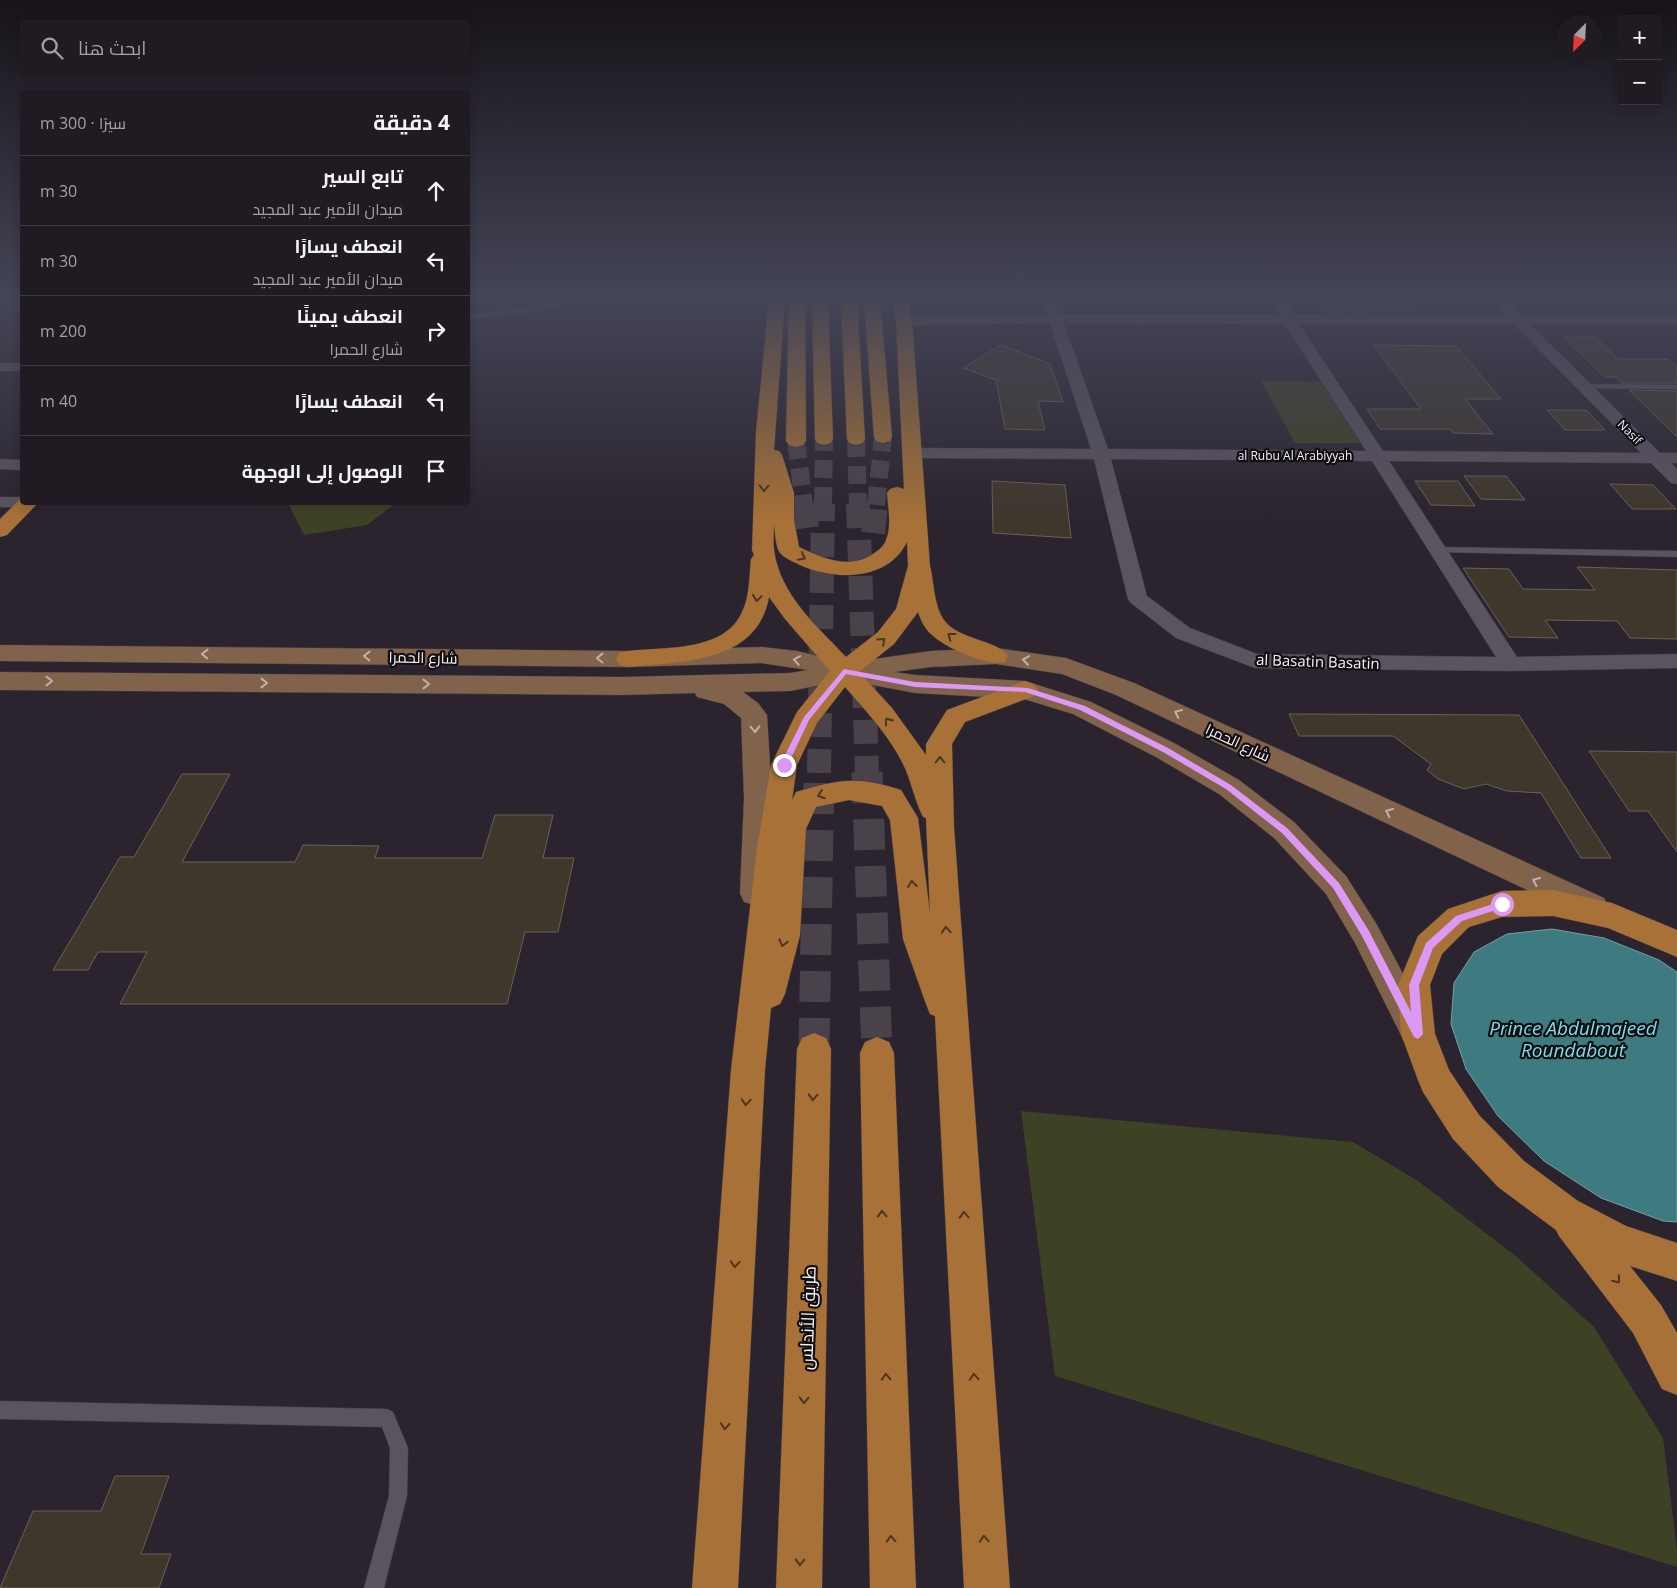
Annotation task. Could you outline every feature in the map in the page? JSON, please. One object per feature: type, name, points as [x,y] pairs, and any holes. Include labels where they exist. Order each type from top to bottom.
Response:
[{"type":"main road","points":[[628,659],[704,650],[729,642],[746,628],[755,611],[763,550],[765,432],[770,374]]},
{"type":"main road","points":[[796,374],[796,441]]},
{"type":"main road","points":[[822,374],[824,439]]},
{"type":"main road","points":[[853,374],[856,439]]},
{"type":"main road","points":[[878,374],[883,437]]},
{"type":"main road","points":[[907,374],[919,566],[934,622],[957,641],[996,656]]},
{"type":"main road","points":[[765,432],[784,494],[784,520],[789,550],[813,562],[840,568],[859,567],[880,561],[895,545],[899,525],[897,484],[912,454]]},
{"type":"main road","points":[[0,531],[27,505]]},
{"type":"main road","points":[[763,550],[774,587],[793,614],[883,714],[915,759],[940,827]]},
{"type":"main road","points":[[748,1070],[771,848],[784,765],[806,718],[844,671],[886,638],[907,610],[919,566]]},
{"type":"main road","name":"شارع الحمرا","points":[[0,652],[628,659],[761,655],[797,659],[844,671],[915,684],[1026,690],[1082,708],[1165,750],[1229,787],[1284,830],[1336,885],[1366,934],[1418,1034]]},
{"type":"main road","name":"شارع الحمرا","points":[[0,681],[622,686],[790,682],[844,671],[931,659],[996,656],[1066,666],[1125,689],[1612,916]]},
{"type":"main road","points":[[622,686],[719,692],[740,700],[754,715],[758,798],[748,1070],[715,1588]]},
{"type":"main road","points":[[987,1588],[940,827],[940,744],[956,716],[1026,690]]},
{"type":"main road","points":[[748,1070],[785,935],[792,829],[806,800],[834,791],[858,789],[891,798],[904,818],[918,939],[953,1031]]},
{"type":"main road","points":[[1677,944],[1612,916],[1553,903],[1502,904],[1459,918],[1429,946],[1414,985],[1418,1034],[1435,1080],[1466,1127],[1511,1174],[1565,1214],[1618,1242],[1677,1262]]},
{"type":"main road","name":"طريق الأندلس","points":[[800,1588],[814,1048]]},
{"type":"main road","points":[[877,1053],[893,1588]]},
{"type":"main road","points":[[1565,1214],[1647,1318],[1677,1374]]},
{"type":"street","name":"al Basatin Basatin","points":[[1074,374],[1101,454],[1138,599],[1183,633],[1255,661],[1511,664],[1677,661]]},
{"type":"street","points":[[1325,374],[1511,664]]},
{"type":"street","name":"Nasif","points":[[1572,374],[1677,479]]},
{"type":"street","name":"al Rubu Al Arabiyyah","points":[[912,454],[1677,458]]},
{"type":"street","points":[[0,464],[20,465]]},
{"type":"street","points":[[0,502],[20,503]]},
{"type":"lane","points":[[1584,386],[1677,387]]},
{"type":"lane","points":[[1438,550],[1677,554]]},
{"type":"lane","points":[[0,1410],[387,1418],[399,1448],[398,1496],[374,1588]]},
{"type":"green space","points":[[1261,381],[1321,382],[1360,443],[1295,443]]},
{"type":"green space","points":[[289,505],[393,505],[367,525],[304,535]]},
{"type":"green space","points":[[1021,1111],[1353,1142],[1418,1181],[1517,1257],[1594,1327],[1663,1438],[1677,1550],[1677,1567],[1055,1376]]},
{"type":"water","name":"Prince Abdulmajeed Roundabout","points":[[1552,929],[1604,938],[1659,960],[1677,972],[1677,1222],[1663,1221],[1601,1198],[1544,1161],[1498,1116],[1466,1069],[1451,1024],[1454,983],[1474,952],[1507,934]]},
{"type":"building","points":[[980,374],[1053,374],[1063,402],[1038,401],[1045,430],[1005,429],[996,380]]},
{"type":"building","points":[[1395,374],[1480,374],[1501,399],[1465,399],[1493,434],[1453,433],[1450,429],[1380,429],[1367,409],[1421,409]]},
{"type":"building","points":[[1602,374],[1677,374],[1677,383],[1621,383],[1616,377],[1605,377]]},
{"type":"building","points":[[1629,390],[1677,391],[1677,437]]},
{"type":"building","points":[[1547,410],[1586,410],[1605,430],[1565,430]]},
{"type":"building","points":[[1464,476],[1506,476],[1525,500],[1481,499]]},
{"type":"building","points":[[992,481],[1065,485],[1071,538],[993,533]]},
{"type":"building","points":[[1415,481],[1458,481],[1475,506],[1431,505]]},
{"type":"building","points":[[1610,484],[1653,485],[1676,509],[1632,509]]},
{"type":"building","points":[[1577,567],[1677,570],[1677,639],[1630,638],[1617,621],[1545,620],[1558,638],[1509,637],[1463,568],[1509,569],[1523,589],[1595,590]]},
{"type":"building","points":[[1289,714],[1519,715],[1611,858],[1581,858],[1541,793],[1507,791],[1486,784],[1464,789],[1438,779],[1427,770],[1431,764],[1393,736],[1299,736]]},
{"type":"building","points":[[1589,751],[1677,752],[1677,852],[1648,811],[1629,811]]},
{"type":"building","points":[[182,774],[230,774],[182,862],[295,862],[303,845],[379,846],[375,858],[482,858],[495,815],[553,815],[543,858],[574,858],[558,932],[525,932],[507,1004],[120,1004],[147,952],[98,952],[88,970],[53,970],[120,857],[134,857]]},
{"type":"building","points":[[115,1476],[169,1476],[141,1554],[171,1554],[159,1588],[0,1588],[33,1511],[101,1511]]},
{"type":"tunnel","points":[[876,505],[883,437]]},
{"type":"tunnel","points":[[823,505],[824,439]]},
{"type":"tunnel","points":[[856,439],[858,505]]},
{"type":"tunnel","points":[[796,441],[804,505]]},
{"type":"tunnel","points":[[804,504],[808,534]]},
{"type":"tunnel","points":[[819,773],[823,504]]},
{"type":"tunnel","points":[[858,504],[867,773]]},
{"type":"tunnel","points":[[873,533],[876,504]]},
{"type":"tunnel","points":[[814,1049],[819,772]]},
{"type":"tunnel","points":[[867,772],[877,1053]]},
{"type":"route","points":[[784,765],[806,718],[844,671],[915,684],[1026,690],[1082,708],[1165,750],[1229,787],[1284,830],[1336,885],[1366,934],[1418,1034],[1414,985],[1429,946],[1459,918],[1502,904]]}]
